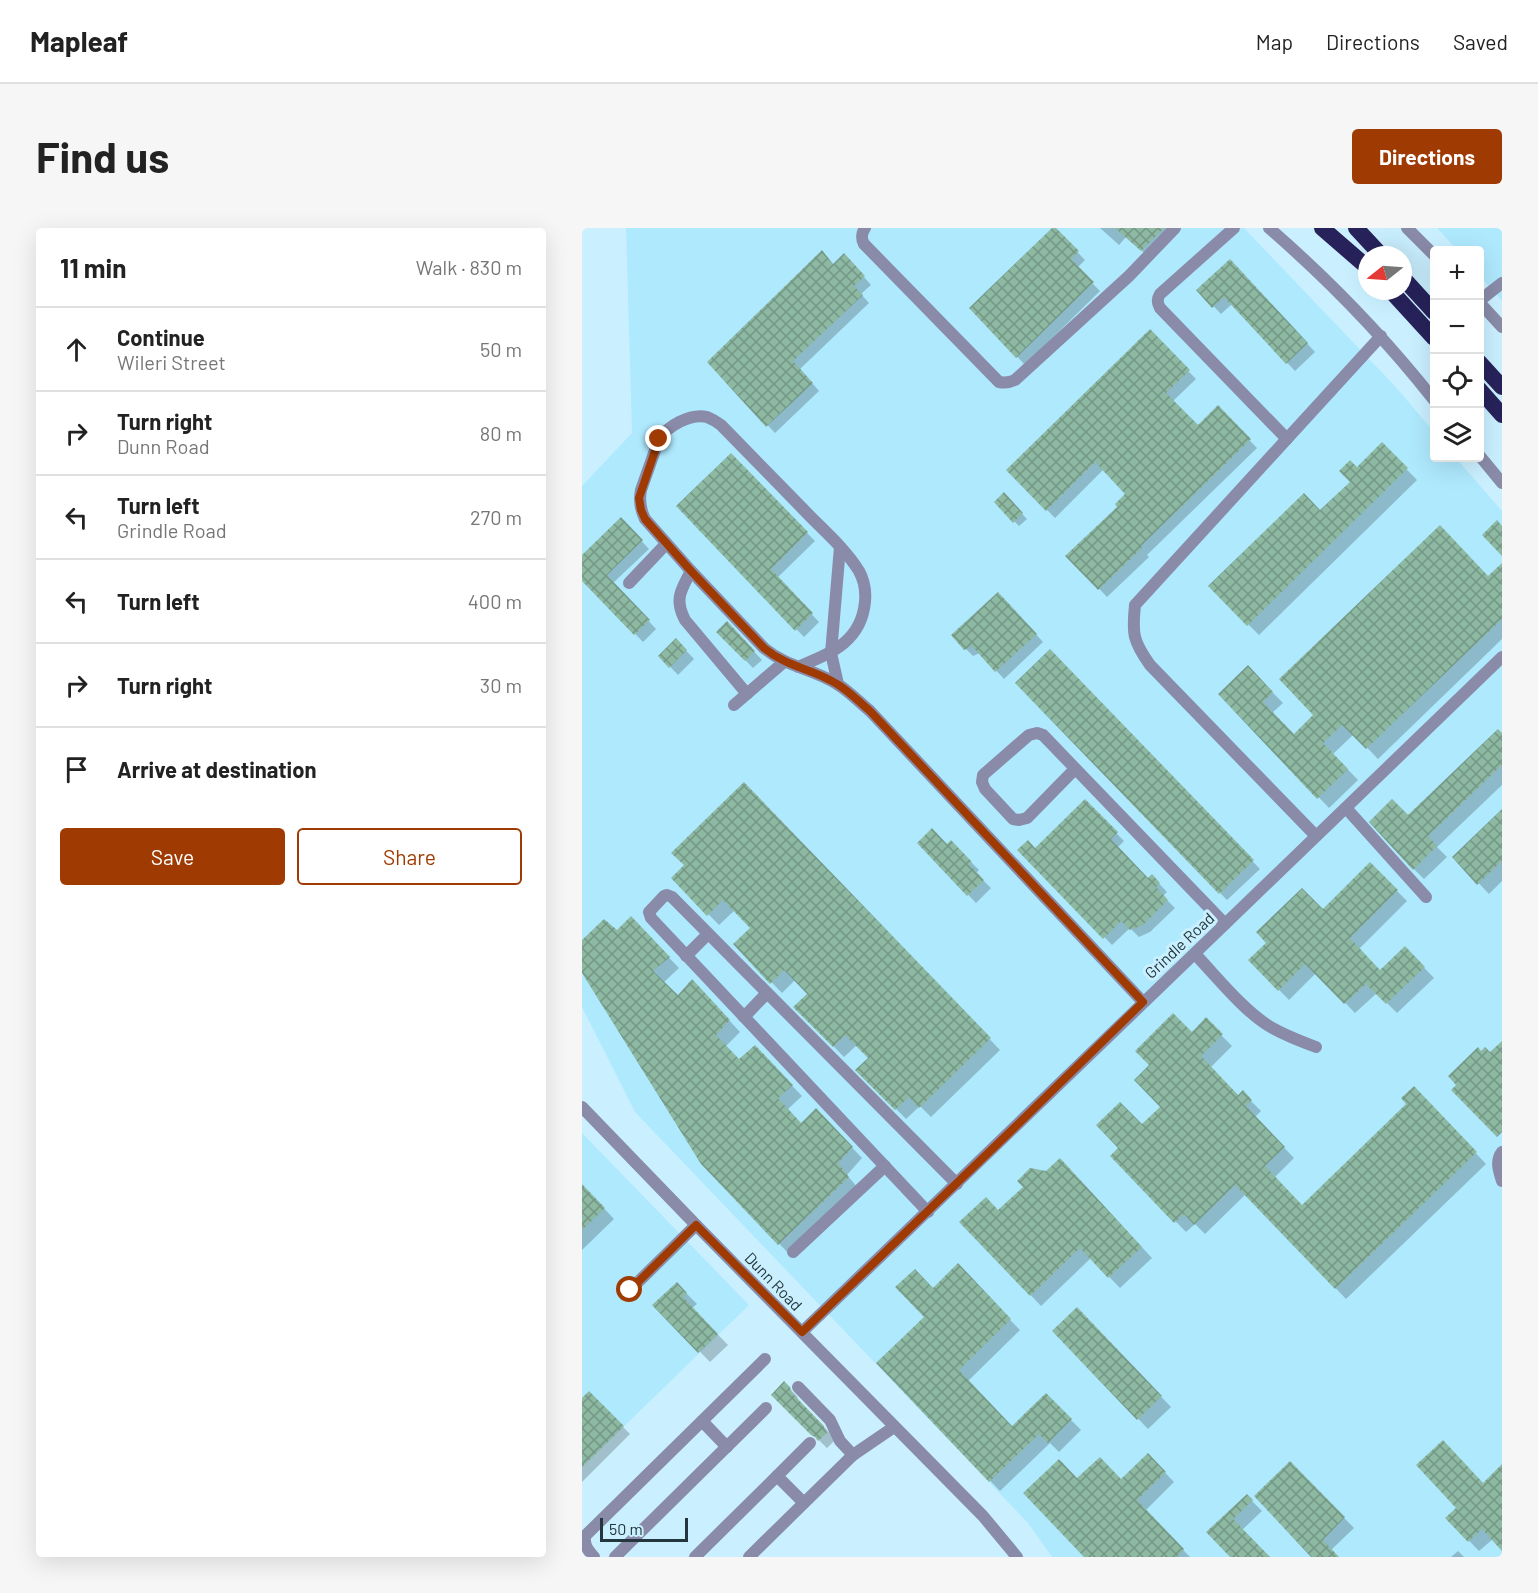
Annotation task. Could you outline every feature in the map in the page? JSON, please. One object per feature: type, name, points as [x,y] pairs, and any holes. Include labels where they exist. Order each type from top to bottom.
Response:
[{"type":"highway","points":[[1322,228],[1358,258]]},
{"type":"highway","points":[[1329,228],[1358,257]]},
{"type":"highway","points":[[1356,228],[1373,246]]},
{"type":"highway","points":[[1412,288],[1430,308]]},
{"type":"highway","points":[[1399,300],[1430,334]]},
{"type":"highway","points":[[1484,367],[1502,387]]},
{"type":"highway","points":[[1484,395],[1502,415]]},
{"type":"street","points":[[865,228],[861,238],[864,244],[999,382],[1010,383],[1129,276],[1175,228]]},
{"type":"street","points":[[1234,228],[1160,294],[1157,299],[1158,303],[1160,308],[1287,439]]},
{"type":"street","points":[[1269,228],[1381,336],[1430,395]]},
{"type":"street","points":[[1407,228],[1430,251]]},
{"type":"street","points":[[1481,300],[1502,283]]},
{"type":"street","points":[[1484,307],[1502,327]]},
{"type":"street","points":[[1316,836],[1150,665],[1138,647],[1133,628],[1135,605],[1381,336]]},
{"type":"street","points":[[798,667],[831,653],[852,636],[859,626],[864,611],[865,597],[864,584],[858,570],[840,547],[721,425],[709,418],[700,417],[671,426],[663,432],[659,439],[641,489],[639,498],[645,519],[691,571],[774,657],[838,684],[870,711],[1143,1002]]},
{"type":"street","points":[[1484,461],[1502,483]]},
{"type":"street","points":[[629,583],[666,544]]},
{"type":"street","points":[[838,684],[831,653],[840,547]]},
{"type":"street","points":[[691,571],[680,593],[680,610],[685,620],[747,694]]},
{"type":"street","name":"Grindle Road","points":[[802,1332],[1502,657]]},
{"type":"street","points":[[734,705],[784,662]]},
{"type":"street","points":[[1075,769],[1027,818],[1019,820],[1013,819],[985,789],[982,782],[982,775],[1029,735],[1043,735],[1225,924]]},
{"type":"street","points":[[1346,808],[1426,897]]},
{"type":"street","points":[[928,1212],[653,921],[649,915],[650,912],[664,896],[672,897],[957,1184]]},
{"type":"street","points":[[686,956],[708,934]]},
{"type":"street","points":[[1195,954],[1248,1010],[1267,1025],[1317,1047]]},
{"type":"street","points":[[744,1017],[767,993]]},
{"type":"street","name":"Dunn Road","points":[[582,1107],[983,1516],[1017,1557]]},
{"type":"street","points":[[1502,1152],[1498,1157],[1502,1182]]},
{"type":"street","points":[[793,1251],[885,1166]]},
{"type":"street","points":[[630,1290],[696,1225]]},
{"type":"street","points":[[594,1557],[587,1550],[585,1536],[765,1359]]},
{"type":"street","points":[[798,1386],[830,1420],[840,1441],[853,1455]]},
{"type":"street","points":[[615,1557],[766,1408]]},
{"type":"street","points":[[702,1421],[726,1447]]},
{"type":"street","points":[[749,1557],[853,1455],[894,1427]]},
{"type":"street","points":[[695,1557],[810,1443]]},
{"type":"street","points":[[777,1476],[804,1503]]},
{"type":"shaded area","points":[[626,228],[1244,228],[1394,385],[1430,427],[1430,462],[1459,462],[1502,511],[1502,1557],[1052,1557],[1028,1523],[635,1112],[582,1007],[582,486],[632,433]]},
{"type":"shaded area","points":[[1437,228],[1502,228],[1502,301],[1484,281],[1484,246],[1453,246]]},
{"type":"shaded area","points":[[582,1133],[749,1305],[582,1467]]},
{"type":"building","points":[[1052,228],[1056,228],[1079,251],[1071,259],[1094,282],[1016,358],[969,308]]},
{"type":"building","points":[[1115,228],[1164,228],[1141,251]]},
{"type":"building","points":[[822,250],[833,264],[844,253],[865,276],[854,286],[863,295],[793,361],[813,383],[766,427],[707,362]]},
{"type":"building","points":[[1230,259],[1308,343],[1286,364],[1224,297],[1212,308],[1196,290]]},
{"type":"building","points":[[1150,329],[1190,370],[1166,393],[1198,425],[1218,405],[1251,439],[1098,590],[1065,556],[1117,507],[1115,504],[1125,494],[1095,462],[1046,511],[1006,470]]},
{"type":"building","points":[[1382,442],[1408,468],[1247,626],[1208,586],[1304,493],[1320,510],[1350,482],[1339,471],[1350,460],[1357,467]]},
{"type":"building","points":[[731,453],[808,532],[771,569],[813,613],[795,631],[676,506]]},
{"type":"building","points":[[1004,492],[1023,513],[1013,523],[994,502]]},
{"type":"building","points":[[621,517],[643,540],[607,575],[650,620],[634,635],[582,581],[582,555]]},
{"type":"building","points":[[1497,520],[1502,526],[1502,556],[1482,535]]},
{"type":"building","points":[[1440,525],[1488,576],[1502,563],[1502,619],[1366,749],[1342,725],[1323,743],[1348,769],[1317,799],[1218,694],[1248,665],[1273,692],[1263,702],[1294,734],[1313,715],[1279,679]]},
{"type":"building","points":[[998,592],[1037,634],[995,672],[972,646],[964,650],[951,635]]},
{"type":"building","points":[[727,621],[755,651],[745,661],[716,632]]},
{"type":"building","points":[[676,638],[687,650],[669,668],[658,656]]},
{"type":"building","points":[[1050,649],[1254,860],[1219,894],[1015,683]]},
{"type":"building","points":[[1498,729],[1502,733],[1502,765],[1428,836],[1437,846],[1413,870],[1369,822],[1392,799],[1408,815]]},
{"type":"building","points":[[744,782],[991,1038],[919,1108],[909,1097],[895,1110],[855,1070],[868,1058],[845,1035],[833,1047],[793,1007],[807,994],[784,970],[770,984],[733,944],[750,928],[723,900],[707,916],[671,878],[684,865],[671,853]]},
{"type":"building","points":[[1085,799],[1118,832],[1111,839],[1148,878],[1152,874],[1160,883],[1156,887],[1168,900],[1143,925],[1130,930],[1121,921],[1103,939],[1017,850],[1028,840],[1035,848]]},
{"type":"building","points":[[1502,809],[1502,861],[1477,885],[1452,857]]},
{"type":"building","points":[[932,828],[947,844],[951,840],[972,862],[969,864],[984,880],[967,896],[917,843]]},
{"type":"building","points":[[1370,862],[1398,890],[1350,938],[1380,970],[1405,946],[1425,967],[1386,1004],[1366,984],[1344,1004],[1305,964],[1278,991],[1248,960],[1266,943],[1256,932],[1302,888],[1323,909]]},
{"type":"building","points":[[631,916],[670,957],[653,971],[678,995],[692,979],[730,1020],[716,1035],[739,1059],[755,1045],[793,1085],[778,1098],[801,1123],[816,1108],[853,1147],[838,1163],[849,1177],[778,1245],[701,1164],[582,973],[582,940],[604,919],[617,930]]},
{"type":"building","points":[[1173,1013],[1192,1032],[1206,1017],[1223,1034],[1201,1056],[1238,1095],[1243,1090],[1252,1100],[1246,1106],[1285,1147],[1265,1166],[1302,1205],[1406,1104],[1401,1098],[1414,1086],[1477,1152],[1335,1289],[1235,1185],[1194,1225],[1184,1214],[1174,1223],[1110,1156],[1118,1148],[1096,1125],[1120,1102],[1142,1124],[1160,1107],[1134,1080],[1149,1065],[1135,1051]]},
{"type":"building","points":[[1502,1041],[1502,1132],[1497,1137],[1451,1090],[1456,1085],[1448,1076],[1478,1047],[1481,1051],[1485,1047],[1490,1052]]},
{"type":"building","points":[[1060,1158],[1142,1247],[1108,1278],[1080,1248],[1030,1296],[959,1222],[986,1197],[998,1210],[1023,1187],[1017,1181],[1030,1168],[1046,1171]]},
{"type":"building","points":[[582,1184],[605,1208],[582,1230]]},
{"type":"building","points":[[958,1263],[1011,1319],[959,1370],[1012,1426],[1046,1393],[1072,1419],[1048,1443],[1039,1434],[989,1482],[876,1363],[924,1317],[895,1287],[915,1269],[933,1288]]},
{"type":"building","points":[[677,1282],[687,1293],[683,1297],[718,1334],[698,1353],[652,1305]]},
{"type":"building","points":[[1077,1307],[1162,1396],[1137,1420],[1052,1331]]},
{"type":"building","points":[[784,1381],[792,1393],[823,1425],[827,1433],[818,1441],[771,1395]]},
{"type":"building","points":[[589,1391],[624,1426],[582,1467],[582,1398]]},
{"type":"building","points":[[1443,1440],[1483,1483],[1502,1464],[1502,1551],[1482,1529],[1468,1542],[1445,1518],[1456,1508],[1416,1465]]},
{"type":"building","points":[[1148,1453],[1166,1472],[1137,1500],[1184,1549],[1177,1557],[1084,1557],[1023,1493],[1059,1459],[1077,1478],[1100,1457],[1121,1479]]},
{"type":"building","points":[[1290,1461],[1345,1517],[1323,1540],[1339,1557],[1311,1557],[1254,1496]]},
{"type":"building","points":[[1247,1494],[1253,1500],[1233,1519],[1270,1557],[1230,1557],[1206,1532]]},
{"type":"route","points":[[630,1290],[696,1225],[802,1332],[1143,1002],[870,711],[838,684],[774,657],[666,544],[645,519],[639,498],[659,439]]}]
